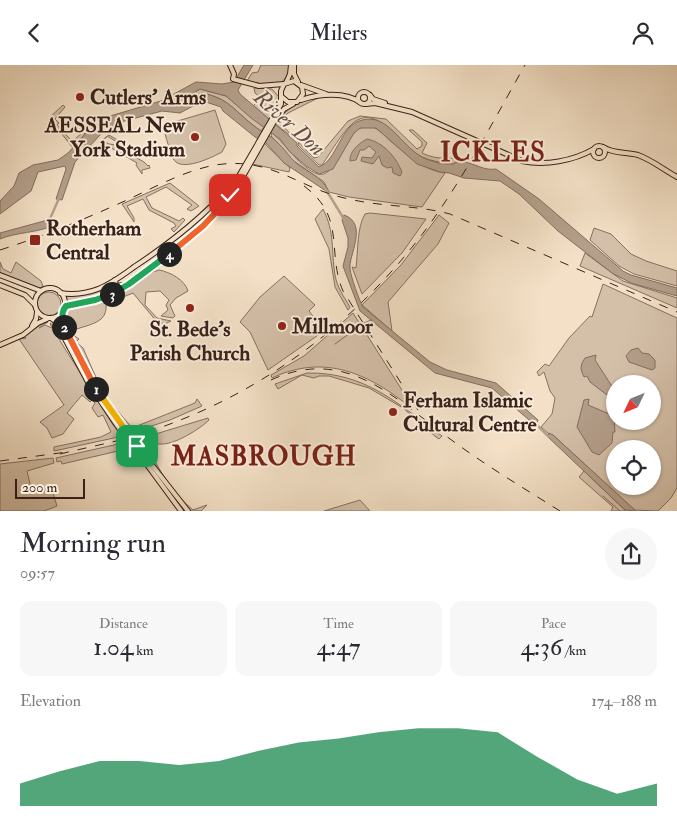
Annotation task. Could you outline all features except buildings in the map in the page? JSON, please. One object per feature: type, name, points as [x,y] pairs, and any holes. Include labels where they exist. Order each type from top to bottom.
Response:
[{"type":"main road","points":[[230,65],[234,79],[270,87],[282,95],[288,103],[297,102],[304,92],[294,74],[292,65]]},
{"type":"main road","points":[[0,345],[23,335],[31,328],[58,315],[69,304],[104,298],[138,278],[196,232],[214,214],[240,177],[274,120],[281,104],[285,83],[292,65]]},
{"type":"main road","points":[[270,87],[291,81],[331,95]]},
{"type":"main road","points":[[349,97],[366,92],[373,99],[412,112],[522,161],[545,163],[584,154],[598,145],[612,151],[643,157],[677,177]]},
{"type":"main road","points":[[360,94],[358,98],[361,103]]},
{"type":"main road","points":[[366,103],[370,100],[370,95]]},
{"type":"main road","points":[[274,120],[284,109],[297,102],[316,96],[349,97],[361,103],[394,107]]},
{"type":"main road","points":[[604,147],[604,156]]},
{"type":"main road","points":[[594,149],[594,156]]},
{"type":"main road","points":[[584,154],[599,158],[612,151]]},
{"type":"main road","points":[[0,275],[41,291],[52,289],[71,295],[90,292],[115,280],[156,252],[190,224],[240,177]]},
{"type":"main road","points":[[190,224],[207,212],[214,214]]},
{"type":"main road","points":[[115,280],[115,284],[120,287],[138,278]]},
{"type":"main road","points":[[0,285],[26,295],[37,311],[44,317],[56,322],[89,384],[181,511]]},
{"type":"main road","points":[[35,306],[36,298],[41,291]]},
{"type":"main road","points":[[60,293],[64,298],[64,327],[81,361],[123,430]]},
{"type":"main road","points":[[31,328],[36,319],[37,311]]},
{"type":"main road","points":[[135,447],[188,511]]},
{"type":"shaded area","points":[[244,65],[253,65],[238,90],[240,94],[297,143],[297,146],[319,167],[330,158],[343,135],[355,123],[371,119],[379,121],[394,132],[414,152],[428,160],[448,164],[461,162],[487,169],[496,169],[539,199],[623,271],[677,288],[677,296],[631,283],[612,273],[558,231],[519,194],[500,181],[464,178],[417,164],[376,128],[360,128],[354,133],[333,169],[319,174],[306,166],[289,151],[280,139],[251,118],[226,96],[200,89],[177,104],[180,105],[202,93],[219,98],[275,140],[294,161],[318,178],[328,190],[326,191],[284,163],[266,143],[255,137],[223,111],[221,107],[206,102],[195,105],[180,113],[162,111],[117,123],[101,134],[75,162],[62,200],[56,199],[66,169],[65,166],[38,172],[31,191],[0,214],[0,201],[14,186],[19,173],[33,165],[58,160],[68,153],[87,132],[110,116],[161,101],[196,82],[222,84],[234,82]]},
{"type":"shaded area","points":[[261,65],[289,65],[288,75],[281,83],[263,84],[247,81],[252,73],[258,72]]},
{"type":"shaded area","points":[[254,88],[272,89],[280,98],[270,120],[253,106],[261,98],[255,93]]},
{"type":"shaded area","points":[[200,89],[226,96],[264,127],[261,131],[228,103],[202,93],[180,105],[177,104],[177,102]]},
{"type":"shaded area","points":[[320,97],[288,113],[279,122],[297,140],[275,124],[283,114],[294,106]]},
{"type":"shaded area","points":[[63,105],[65,107],[55,119],[59,123],[57,125],[71,140],[74,140],[83,132],[85,134],[73,148],[49,118]]},
{"type":"shaded area","name":"AESSEAL New York Stadium","points":[[215,110],[226,144],[222,152],[193,164],[186,165],[176,162],[170,152],[164,125]]},
{"type":"shaded area","points":[[360,116],[386,119],[417,149],[422,146],[422,142],[409,130],[413,130],[427,143],[422,153],[439,158],[467,159],[465,162],[457,161],[453,164],[429,160],[414,152],[389,128],[371,118],[361,118],[352,124],[322,165],[319,165],[298,145],[299,142],[314,158],[318,157],[348,121]]},
{"type":"shaded area","points":[[369,126],[380,131],[418,162],[438,172],[445,173],[422,207],[349,197],[329,192],[324,182],[291,159],[271,136],[272,133],[306,167],[318,174],[324,174],[334,165],[355,132]]},
{"type":"shaded area","points":[[109,135],[131,148],[130,150],[107,136]]},
{"type":"shaded area","points":[[106,137],[103,141],[117,145],[117,147],[149,165],[150,168],[142,170],[142,174],[136,165],[137,163],[103,145],[101,141]]},
{"type":"shaded area","points":[[367,139],[378,143],[393,156],[402,172],[400,176],[393,173],[392,167],[387,168],[382,165],[379,156],[373,164],[361,161],[362,157],[372,158],[376,152],[369,146],[364,150],[360,150],[356,160],[350,161],[351,154],[355,148]]},
{"type":"shaded area","points":[[264,143],[290,168],[289,172],[252,164]]},
{"type":"shaded area","points":[[170,183],[199,206],[191,211],[187,209],[192,205],[166,187],[146,197],[152,208],[179,221],[183,218],[185,220],[174,232],[171,229],[176,226],[174,223],[149,210],[143,199],[127,206],[134,218],[134,222],[122,204]]},
{"type":"shaded area","points":[[323,209],[331,233],[336,279],[350,307],[348,310],[335,287],[329,249],[315,219]]},
{"type":"shaded area","points":[[365,214],[426,219],[402,253],[362,294],[352,267],[356,268],[362,219]]},
{"type":"shaded area","points":[[344,215],[351,219],[355,225],[356,241],[350,269],[363,307],[430,362],[447,370],[496,383],[538,420],[536,426],[492,388],[435,373],[360,311],[343,266],[348,247],[348,238],[342,220]]},
{"type":"shaded area","points":[[439,215],[449,223],[438,244],[388,302],[392,331],[362,305],[401,265]]},
{"type":"shaded area","points":[[48,218],[52,219],[52,226],[0,239],[0,233],[44,221]]},
{"type":"shaded area","points":[[594,228],[611,234],[631,254],[677,271],[677,286],[634,274],[619,266],[590,240]]},
{"type":"shaded area","points":[[585,253],[623,281],[677,298],[677,308],[580,266]]},
{"type":"shaded area","points":[[0,262],[3,269],[11,273],[16,262],[41,281],[43,286],[38,289],[0,273]]},
{"type":"shaded area","points":[[159,270],[177,277],[184,283],[188,291],[176,298],[170,305],[175,316],[173,318],[161,316],[168,310],[166,305],[169,300],[160,291],[146,292],[145,305],[157,318],[171,321],[165,324],[157,322],[133,293],[106,304],[104,315],[97,322],[74,330],[68,327],[64,319],[67,308],[101,301]]},
{"type":"shaded area","name":"Millmoor","points":[[284,276],[315,305],[309,311],[324,331],[268,370],[250,332],[240,322],[260,297]]},
{"type":"shaded area","points":[[113,283],[115,287],[120,288],[100,298],[66,303],[64,296],[89,294]]},
{"type":"shaded area","points":[[603,284],[677,318],[677,488],[671,498],[658,511],[634,510],[618,495],[661,495],[661,440],[606,440],[606,484],[553,435],[541,427],[552,414],[555,398],[550,391],[544,372],[539,376],[537,372],[545,364],[549,366],[569,338],[590,316],[592,317]]},
{"type":"shaded area","points":[[49,292],[58,295],[61,304],[58,313],[49,316],[40,313],[37,304],[40,295]]},
{"type":"shaded area","points":[[353,313],[407,398],[410,407],[379,385],[346,371],[328,367],[310,367],[272,378],[271,375],[304,356]]},
{"type":"shaded area","points":[[48,322],[39,328],[45,325],[52,328],[50,323],[54,326],[61,340],[54,331],[57,336],[113,425],[123,436],[54,451],[54,447],[101,437],[111,432],[103,415],[98,417],[92,408],[95,403],[92,400],[90,402],[82,395],[67,413],[74,419],[63,434],[52,438],[47,428],[40,422],[64,405],[19,339],[26,338],[21,338]]},
{"type":"shaded area","points":[[70,333],[79,339],[76,342],[83,348],[102,391],[112,405],[110,407],[87,369]]},
{"type":"shaded area","points":[[638,348],[642,353],[649,354],[655,360],[655,368],[652,370],[629,362],[626,356],[631,350]]},
{"type":"shaded area","points":[[596,355],[595,360],[606,377],[606,394],[590,382],[587,376],[584,377],[581,367],[585,358]]},
{"type":"shaded area","points":[[307,373],[328,374],[363,384],[395,401],[442,436],[439,439],[403,408],[369,388],[329,376],[314,378],[302,375],[278,389],[275,384]]},
{"type":"shaded area","points":[[197,399],[202,406],[170,420],[130,433],[113,411],[116,409],[132,428],[195,403]]},
{"type":"shaded area","points":[[589,399],[588,405],[606,413],[606,430],[615,430],[612,440],[606,440],[606,449],[599,455],[592,452],[577,427],[584,400]]},
{"type":"shaded area","points":[[208,418],[209,420],[200,428],[180,439],[166,444],[146,445],[166,480],[185,503],[193,510],[207,505],[201,511],[191,511],[184,505],[136,440]]},
{"type":"shaded area","points":[[549,433],[553,435],[606,484],[606,492],[548,437]]},
{"type":"shaded area","points":[[127,442],[131,448],[62,464],[61,461],[57,462],[56,458]]},
{"type":"shaded area","points":[[53,458],[54,463],[27,471],[32,492],[52,490],[57,506],[44,511],[0,511],[0,464]]},
{"type":"shaded area","points":[[584,471],[606,492],[606,495],[609,495],[626,511],[611,511],[613,507],[579,477]]},
{"type":"shaded area","points":[[609,495],[619,495],[636,511],[625,510]]},
{"type":"shaded area","points":[[360,500],[370,511],[324,511]]},
{"type":"waterway","points":[[325,188],[344,219]]},
{"type":"waterway","points":[[49,221],[60,196]]},
{"type":"waterway","points":[[335,344],[371,320]]},
{"type":"waterway","points":[[535,423],[549,437]]},
{"type":"waterway","points":[[603,496],[620,511]]},
{"type":"railway","points":[[60,454],[144,433],[187,417],[228,398],[268,376],[341,322],[374,291],[432,221],[469,164],[525,65]]},
{"type":"railway","points":[[0,250],[80,220],[181,175],[215,165],[235,163],[269,169],[315,188],[349,199],[450,214],[677,312]]},
{"type":"railway","points":[[304,186],[326,210],[331,223],[338,276],[343,291],[418,410]]},
{"type":"railway","points":[[271,380],[299,371],[325,369],[349,374],[372,383],[393,396],[457,444],[560,511]]},
{"type":"railway","points":[[0,461],[67,452]]},
{"type":"place","name":"Cutlers' Arms","points":[[80,97]]},
{"type":"place","name":"AESSEAL New York Stadium","points":[[195,137]]},
{"type":"place","name":"Rotherham Central","points":[[35,240]]},
{"type":"place","name":"St. Bede's Parish Church","points":[[190,308]]},
{"type":"place","name":"Millmoor","points":[[282,326]]},
{"type":"place","name":"Ferham Islamic Cultural Centre","points":[[393,412]]},
{"type":"district","name":"ICKLES","points":[[493,152]]},
{"type":"district","name":"MASBROUGH","points":[[264,456]]},
{"type":"route","points":[[137,446],[89,377],[64,327],[63,311],[69,304],[100,299],[111,295],[129,284],[166,257],[203,226],[230,195]]},
{"type":"water label","name":"River Don","points":[[290,122]]}]
